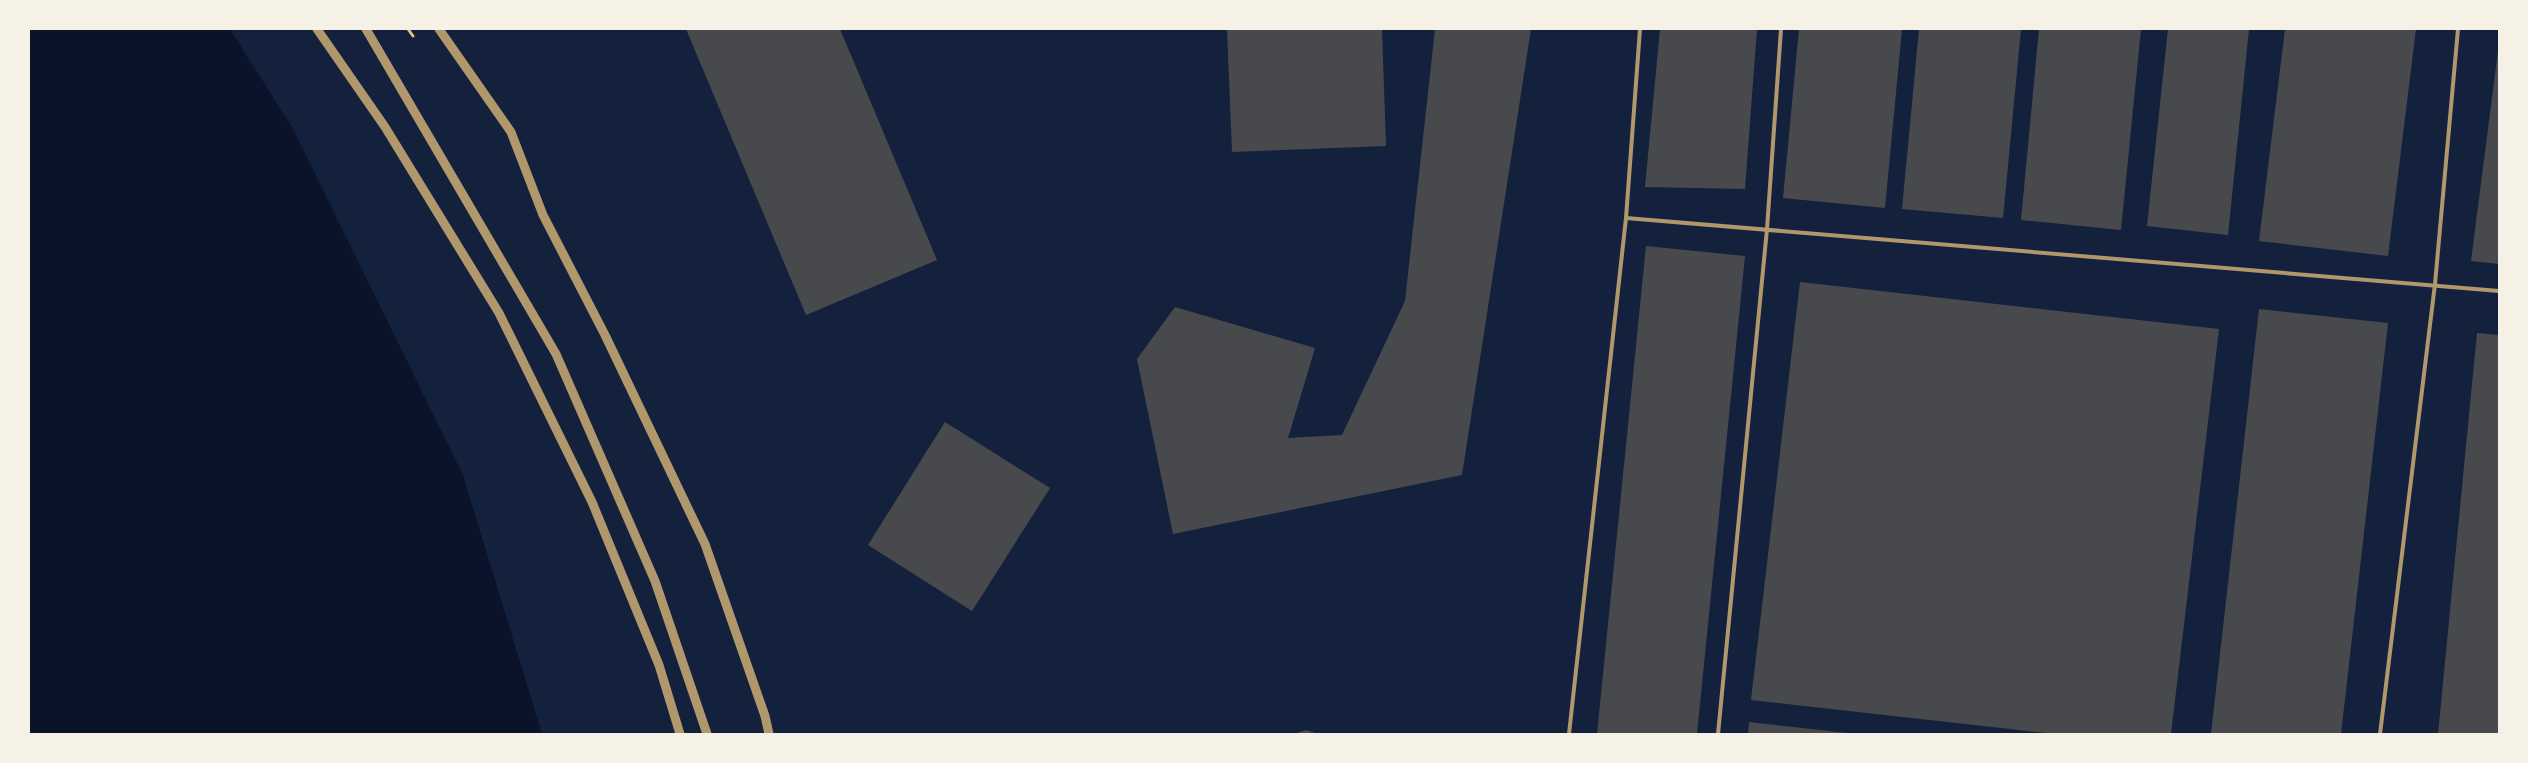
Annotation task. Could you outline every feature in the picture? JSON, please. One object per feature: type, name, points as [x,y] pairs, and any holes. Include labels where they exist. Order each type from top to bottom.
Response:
[{"type":"street","points":[[317,29],[385,126],[499,313],[592,502],[659,665],[680,734]]},
{"type":"street","points":[[366,29],[556,354],[655,581],[707,734]]},
{"type":"street","points":[[439,29],[511,132],[543,215],[605,335],[705,544],[765,716],[769,734]]},
{"type":"lane","points":[[1569,734],[1626,218],[1640,29]]},
{"type":"lane","points":[[1718,734],[1767,229],[1781,29]]},
{"type":"lane","points":[[2380,734],[2435,284],[2458,29]]},
{"type":"lane","points":[[1626,218],[2499,290]]},
{"type":"water","points":[[29,29],[230,29],[293,129],[463,475],[542,734],[29,734]]},
{"type":"building","points":[[686,29],[840,29],[937,260],[806,315]]},
{"type":"building","points":[[1227,29],[1382,29],[1386,146],[1232,152]]},
{"type":"building","points":[[1435,29],[1531,29],[1462,475],[1173,534],[1137,359],[1175,307],[1315,348],[1288,438],[1342,435],[1405,301]]},
{"type":"building","points":[[1660,29],[1757,29],[1745,189],[1645,187]]},
{"type":"building","points":[[1799,29],[1902,29],[1885,208],[1783,198]]},
{"type":"building","points":[[1919,29],[2021,29],[2003,218],[1902,209]]},
{"type":"building","points":[[2039,29],[2141,29],[2121,230],[2021,220]]},
{"type":"building","points":[[2168,29],[2249,29],[2228,235],[2147,226]]},
{"type":"building","points":[[2285,29],[2416,29],[2388,256],[2259,241]]},
{"type":"building","points":[[2499,51],[2499,264],[2471,261]]},
{"type":"building","points":[[1646,246],[1745,256],[1697,734],[1597,734]]},
{"type":"building","points":[[1800,282],[2219,329],[2171,734],[2055,734],[1751,700]]},
{"type":"building","points":[[2259,309],[2388,323],[2341,734],[2211,734]]},
{"type":"building","points":[[2477,333],[2499,335],[2499,734],[2438,734]]},
{"type":"building","points":[[945,422],[1050,488],[972,611],[868,545]]},
{"type":"building","points":[[1749,722],[1847,733],[1847,734],[1748,734]]},
{"type":"building","points":[[1306,730],[1318,734],[1294,734]]}]
